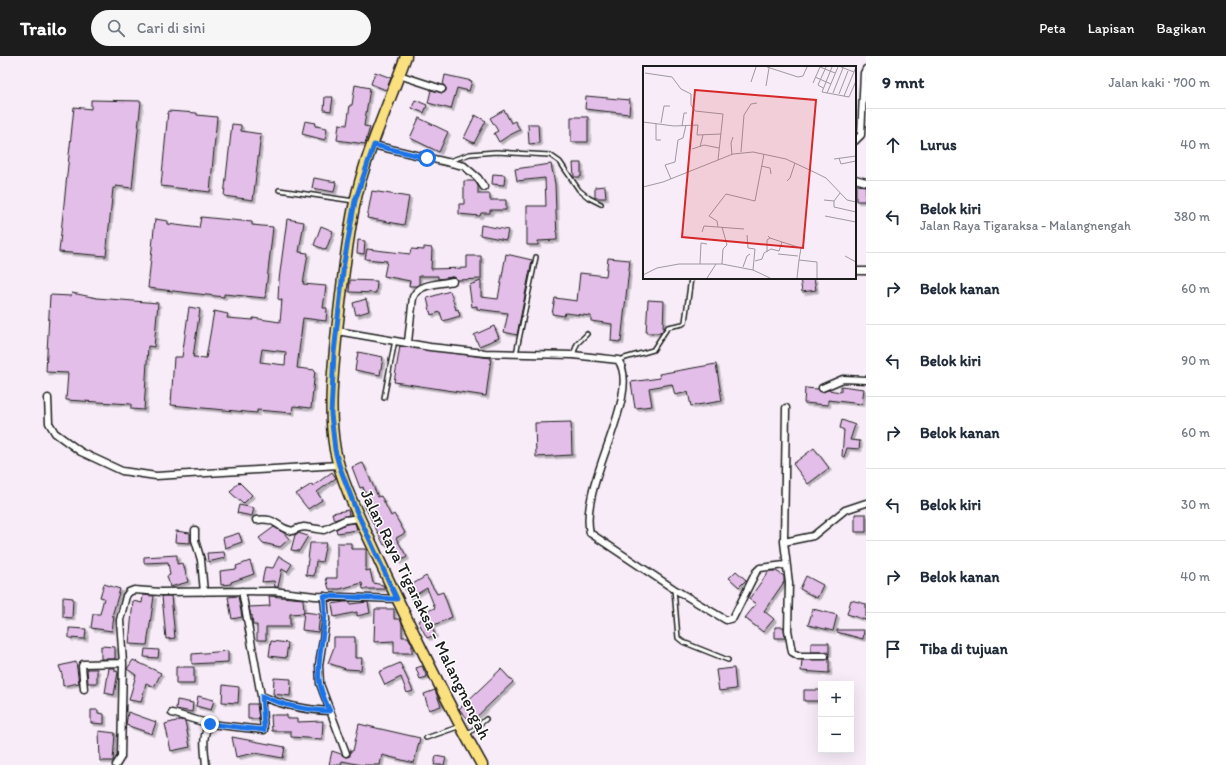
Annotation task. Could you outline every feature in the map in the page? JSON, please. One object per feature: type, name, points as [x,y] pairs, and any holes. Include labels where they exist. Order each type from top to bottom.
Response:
[{"type":"main road","name":"Jalan Raya Tigaraksa - Malangnengah","points":[[406,56],[355,201],[344,263],[334,353],[331,397],[335,450],[339,465],[360,518],[397,599],[482,765]]},
{"type":"street","points":[[856,140],[861,135],[864,73],[866,69]]},
{"type":"street","points":[[399,75],[442,89]]},
{"type":"street","points":[[374,145],[447,161],[468,168],[478,178],[484,187]]},
{"type":"street","points":[[856,179],[866,182]]},
{"type":"street","points":[[408,342],[413,297],[416,292],[421,288],[453,281]]},
{"type":"street","points":[[337,331],[485,353],[573,355],[618,360],[623,374],[622,394],[589,501],[588,527],[594,537],[674,589],[726,620],[733,618],[756,572],[760,568],[785,565]]},
{"type":"street","points":[[822,388],[843,379],[866,380]]},
{"type":"street","points":[[48,398],[49,423],[54,434],[81,452],[122,471],[156,476],[339,465]]},
{"type":"street","points":[[786,408],[784,428],[784,542],[785,565],[789,583],[788,630],[792,652],[800,656],[825,656]]},
{"type":"street","points":[[784,542],[813,536],[845,510],[866,504]]},
{"type":"street","points":[[256,520],[268,518],[275,521],[285,530],[292,531],[304,527],[324,530],[345,520],[360,518]]},
{"type":"street","points":[[195,530],[195,540],[201,560],[204,592]]},
{"type":"street","points":[[116,765],[121,757],[123,663],[120,620],[126,596],[129,592],[134,590],[161,592],[204,592],[273,590],[324,596],[397,599]]},
{"type":"street","points":[[172,713],[210,724],[264,730],[262,696],[242,591]]},
{"type":"street","points":[[324,596],[326,620],[319,678],[323,694],[346,753]]},
{"type":"street","points":[[84,689],[83,664],[123,663]]},
{"type":"street","points":[[262,696],[278,703],[297,708],[330,711]]},
{"type":"street","points":[[206,765],[204,740],[207,728],[210,724]]},
{"type":"lane","points":[[447,161],[470,154],[496,152],[550,155],[560,162],[579,190],[600,204]]},
{"type":"lane","points":[[279,190],[355,201]]},
{"type":"lane","points":[[516,354],[536,257]]},
{"type":"lane","points":[[618,360],[653,350],[668,327],[683,324],[685,322],[691,279]]},
{"type":"lane","points":[[573,355],[577,344],[587,334]]},
{"type":"lane","points":[[384,398],[395,340]]},
{"type":"lane","points":[[674,589],[678,638],[683,642],[728,660]]},
{"type":"lane","points":[[466,736],[486,719]]},
{"type":"lane","points":[[426,738],[454,729],[461,725]]},
{"type":"building","points":[[375,72],[391,78],[386,90],[371,84]]},
{"type":"building","points":[[445,75],[472,81],[469,91],[457,88],[451,109],[428,103],[431,90],[443,93],[446,91],[446,88],[443,85]]},
{"type":"building","points":[[355,85],[370,88],[364,126],[370,127],[365,144],[337,140],[339,124],[347,125]]},
{"type":"building","points":[[586,96],[630,100],[629,114],[585,109]]},
{"type":"building","points":[[325,97],[333,97],[331,111],[324,110]]},
{"type":"building","points":[[91,100],[141,101],[132,188],[116,186],[116,188],[113,188],[106,256],[59,252],[74,107],[91,109]]},
{"type":"building","points":[[415,100],[427,105],[424,113],[412,108]]},
{"type":"building","points":[[504,110],[511,123],[515,121],[520,130],[499,142],[494,133],[498,131],[490,118]]},
{"type":"building","points":[[168,111],[197,113],[197,115],[217,117],[210,192],[161,186]]},
{"type":"building","points":[[475,115],[486,121],[474,143],[464,138]]},
{"type":"building","points":[[571,117],[588,117],[588,142],[571,142]]},
{"type":"building","points":[[419,118],[448,132],[439,152],[410,138]]},
{"type":"building","points":[[305,121],[316,123],[315,126],[327,128],[325,140],[302,134]]},
{"type":"building","points":[[232,124],[241,125],[241,131],[261,134],[253,200],[224,196]]},
{"type":"building","points":[[528,124],[538,124],[539,143],[529,144]]},
{"type":"building","points":[[573,163],[581,163],[581,177],[574,177]]},
{"type":"building","points":[[551,164],[555,184],[557,240],[538,241],[538,245],[527,245],[527,206],[546,206],[545,178],[517,181],[515,169]]},
{"type":"building","points":[[493,174],[505,175],[504,185],[492,184]]},
{"type":"building","points":[[314,178],[336,182],[334,192],[312,188]]},
{"type":"building","points":[[464,181],[475,181],[478,186],[478,194],[490,194],[490,200],[506,200],[506,210],[490,210],[490,213],[481,213],[480,216],[459,214],[459,204],[464,204]]},
{"type":"building","points":[[856,185],[866,186],[865,201],[856,201]]},
{"type":"building","points":[[605,186],[606,198],[595,198],[595,187]]},
{"type":"building","points":[[372,191],[409,197],[404,225],[367,218]]},
{"type":"building","points":[[201,217],[252,222],[252,225],[273,227],[265,298],[224,294],[224,297],[148,288],[155,219],[168,221],[168,224],[199,228]]},
{"type":"building","points":[[287,219],[304,222],[299,252],[308,253],[303,284],[326,286],[323,308],[327,308],[326,321],[303,318],[297,368],[315,370],[311,408],[293,406],[292,413],[257,410],[257,413],[171,405],[174,357],[182,357],[189,307],[200,309],[193,357],[206,358],[214,311],[228,314],[227,318],[253,320],[253,318],[280,322],[282,300],[278,299]],"holes":[[[262,349],[286,352],[285,365],[260,362]]]},
{"type":"building","points":[[481,225],[508,230],[506,240],[480,235]]},
{"type":"building","points":[[321,226],[333,231],[326,250],[314,245]]},
{"type":"building","points":[[358,240],[365,241],[364,254],[357,253]]},
{"type":"building","points":[[424,247],[432,248],[431,269],[467,268],[467,256],[481,256],[481,279],[457,280],[454,277],[438,279],[438,276],[419,276],[419,284],[416,286],[409,286],[410,281],[384,276],[387,261],[365,259],[367,249],[410,254],[411,249],[424,250]]},
{"type":"building","points":[[506,254],[532,260],[517,335],[504,332],[508,313],[477,309],[477,306],[472,307],[469,285],[481,281],[481,297],[498,299]]},
{"type":"building","points":[[608,258],[630,260],[621,342],[611,341],[612,324],[591,321],[591,316],[565,313],[564,316],[552,314],[555,298],[577,301],[580,273],[606,276]]},
{"type":"building","points":[[800,279],[814,279],[816,290],[802,292]]},
{"type":"building","points":[[350,280],[377,281],[376,293],[349,292]]},
{"type":"building","points":[[450,291],[456,310],[458,309],[460,316],[443,321],[440,312],[431,315],[427,298]]},
{"type":"building","points":[[72,293],[97,298],[158,303],[154,347],[148,346],[144,410],[131,409],[131,404],[66,400],[68,373],[46,372],[50,295],[71,296]]},
{"type":"building","points":[[366,299],[369,311],[356,315],[353,303]]},
{"type":"building","points":[[648,300],[664,301],[663,330],[660,333],[646,333]]},
{"type":"building","points":[[494,326],[499,338],[479,346],[474,335]]},
{"type":"building","points":[[400,346],[491,358],[486,396],[394,382]]},
{"type":"building","points":[[358,352],[383,357],[380,375],[355,370]]},
{"type":"building","points":[[716,364],[722,401],[691,406],[688,392],[675,395],[672,384],[649,388],[652,406],[635,408],[631,382],[660,378],[659,374]]},
{"type":"building","points":[[841,386],[864,389],[862,404],[828,400],[828,405],[804,403],[805,388],[818,389],[822,392],[828,390],[841,392]]},
{"type":"building","points":[[842,420],[855,425],[850,440],[860,441],[859,449],[847,448],[844,457],[842,456],[844,430],[840,428]]},
{"type":"building","points":[[571,422],[572,455],[536,457],[535,423]]},
{"type":"building","points":[[814,448],[829,468],[808,484],[793,464]]},
{"type":"building","points":[[363,463],[378,497],[381,496],[391,516],[394,514],[405,533],[396,538],[407,557],[398,562],[387,544],[384,545],[364,505],[369,502],[363,487],[360,488],[352,467]]},
{"type":"building","points":[[332,472],[336,478],[317,492],[322,500],[308,509],[296,494],[312,484],[313,486]]},
{"type":"building","points":[[239,482],[252,495],[243,504],[230,492]]},
{"type":"building","points":[[239,505],[254,508],[252,516],[237,513]]},
{"type":"building","points":[[348,510],[349,515],[334,520],[332,513]]},
{"type":"building","points":[[855,514],[866,514],[866,532],[855,532]]},
{"type":"building","points":[[355,523],[357,530],[337,533],[336,529],[346,524]]},
{"type":"building","points":[[274,527],[284,533],[289,539],[280,547],[263,543],[259,538]]},
{"type":"building","points":[[176,531],[190,533],[190,543],[175,542]]},
{"type":"building","points":[[239,533],[242,542],[225,548],[223,538]]},
{"type":"building","points":[[298,533],[308,536],[299,551],[291,550],[295,535]]},
{"type":"building","points":[[310,543],[326,543],[322,562],[316,561],[314,576],[306,575]]},
{"type":"building","points":[[337,543],[351,543],[351,549],[366,549],[366,571],[370,570],[373,583],[383,585],[385,589],[363,589],[362,583],[340,589],[329,589],[326,578],[337,578]]},
{"type":"building","points":[[224,552],[225,558],[208,562],[207,553]]},
{"type":"building","points":[[177,555],[177,564],[183,563],[188,582],[170,587],[167,576],[170,575],[168,562],[144,563],[144,557]]},
{"type":"building","points":[[279,556],[292,564],[287,572],[282,569],[278,587],[275,587],[274,581],[262,582],[265,567],[273,568]]},
{"type":"building","points":[[250,561],[254,574],[231,582],[231,584],[221,585],[220,571],[237,569],[236,566]]},
{"type":"building","points":[[736,571],[746,580],[739,587],[729,578]]},
{"type":"building","points":[[769,571],[776,571],[784,576],[784,582],[764,611],[774,619],[763,632],[745,618],[756,604],[749,599]]},
{"type":"building","points":[[426,576],[437,594],[443,592],[452,617],[432,626],[435,635],[427,638],[418,621],[429,616],[427,611],[435,608],[427,588],[410,598],[405,589]]},
{"type":"building","points":[[806,576],[823,585],[817,598],[800,589]]},
{"type":"building","points":[[104,584],[120,589],[112,616],[114,616],[112,631],[91,628],[93,614],[100,614],[104,598],[100,597]]},
{"type":"building","points":[[143,595],[154,596],[147,645],[129,644],[133,601],[142,603]]},
{"type":"building","points":[[162,596],[171,596],[175,638],[166,639]]},
{"type":"building","points":[[238,596],[242,617],[232,619],[228,597]]},
{"type":"building","points":[[269,596],[303,599],[304,613],[290,614],[290,627],[266,627],[266,640],[257,640],[257,625],[253,625],[249,607],[270,606]]},
{"type":"building","points":[[63,597],[73,598],[72,618],[63,617]]},
{"type":"building","points":[[851,600],[866,604],[866,620],[847,614]]},
{"type":"building","points":[[350,602],[350,604],[368,602],[370,613],[357,616],[357,612],[334,617],[332,604]]},
{"type":"building","points":[[375,609],[394,609],[394,619],[400,619],[402,624],[402,637],[408,637],[412,644],[412,653],[394,653],[394,641],[374,642]]},
{"type":"building","points":[[813,609],[837,615],[833,631],[808,625]]},
{"type":"building","points":[[304,612],[320,614],[318,632],[302,630]]},
{"type":"building","points":[[775,627],[784,627],[785,638],[775,638]]},
{"type":"building","points":[[69,628],[86,629],[85,639],[69,638]]},
{"type":"building","points":[[837,630],[864,630],[863,639],[837,632]]},
{"type":"building","points":[[334,637],[355,637],[355,658],[362,658],[361,670],[346,669],[328,663],[334,647]]},
{"type":"building","points":[[271,641],[288,643],[286,658],[269,656]]},
{"type":"building","points":[[811,643],[829,643],[829,654],[825,652],[811,652]]},
{"type":"building","points":[[101,646],[115,647],[115,659],[101,659]]},
{"type":"building","points":[[145,649],[159,650],[158,658],[144,657]]},
{"type":"building","points":[[228,651],[228,662],[192,664],[192,654]]},
{"type":"building","points":[[829,659],[829,673],[801,671],[802,660]]},
{"type":"building","points":[[133,660],[161,673],[154,687],[146,683],[141,702],[129,700],[136,675],[127,669]]},
{"type":"building","points":[[76,662],[79,683],[63,686],[62,674],[59,666]]},
{"type":"building","points":[[400,663],[413,691],[407,693],[401,677],[385,685],[379,672]]},
{"type":"building","points":[[422,666],[427,677],[420,679],[416,668]]},
{"type":"building","points":[[176,667],[194,667],[194,684],[176,684]]},
{"type":"building","points":[[109,668],[115,668],[115,671],[118,672],[114,695],[105,693]]},
{"type":"building","points":[[734,668],[736,689],[719,691],[716,670]]},
{"type":"building","points":[[87,669],[97,669],[97,683],[88,683]]},
{"type":"building","points":[[501,669],[513,682],[471,722],[459,709]]},
{"type":"building","points":[[274,678],[291,679],[290,696],[273,694]]},
{"type":"building","points":[[223,685],[239,687],[238,703],[222,702]]},
{"type":"building","points":[[435,690],[441,706],[429,710],[424,694]]},
{"type":"building","points":[[804,690],[818,690],[818,701],[804,701]]},
{"type":"building","points":[[198,696],[214,700],[211,710],[196,706]]},
{"type":"building","points":[[177,700],[193,703],[192,712],[176,709]]},
{"type":"building","points":[[248,704],[257,704],[259,719],[248,719]]},
{"type":"building","points":[[91,710],[98,710],[98,713],[104,714],[104,724],[91,723]]},
{"type":"building","points":[[128,712],[156,722],[152,734],[126,725]]},
{"type":"building","points":[[271,715],[287,715],[287,719],[297,719],[297,722],[323,721],[322,739],[291,737],[291,731],[272,731]]},
{"type":"building","points":[[180,720],[185,721],[190,747],[171,751],[165,724]]},
{"type":"building","points":[[359,724],[420,738],[414,763],[382,755],[380,765],[362,765],[342,761],[341,765],[329,765],[332,751],[346,757],[350,756],[350,751],[353,751]]},
{"type":"building","points":[[99,731],[115,733],[113,761],[100,761]]},
{"type":"building","points":[[232,737],[285,747],[283,758],[255,753],[236,757]]},
{"type":"building","points":[[436,756],[446,758],[444,765],[434,765]]},
{"type":"route","points":[[210,724],[215,723],[264,730],[262,696],[278,703],[297,708],[330,711],[323,694],[319,678],[326,620],[324,596],[397,599],[356,510],[339,465],[335,450],[331,414],[331,397],[334,353],[344,263],[355,201],[374,145],[427,158]]}]
